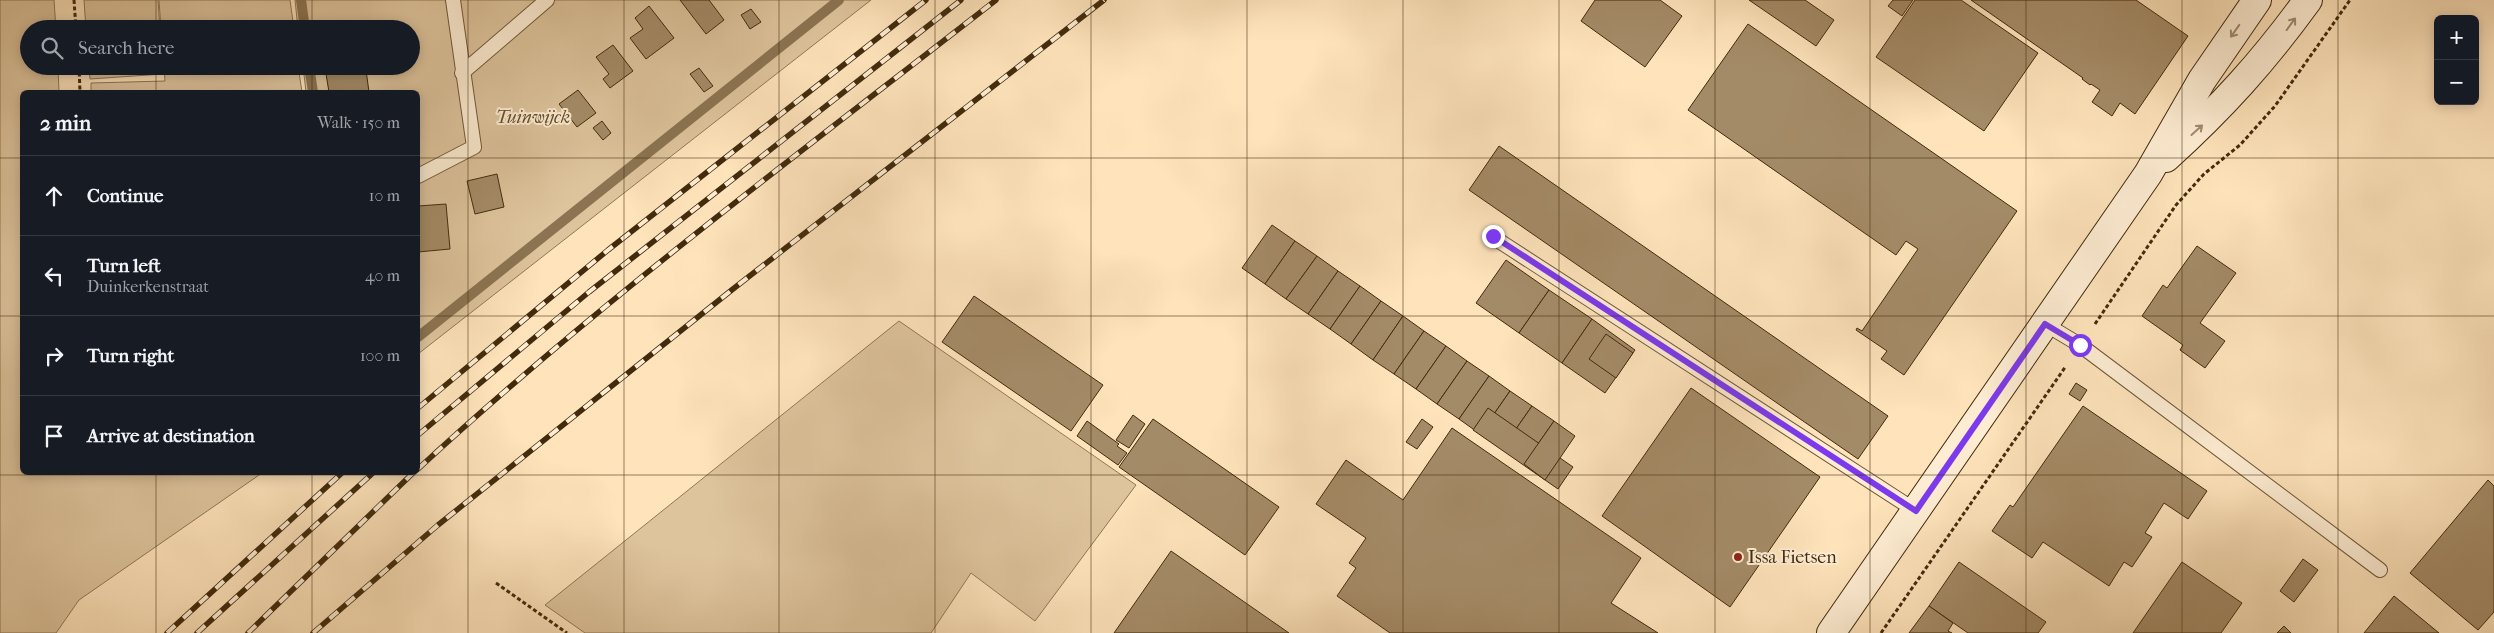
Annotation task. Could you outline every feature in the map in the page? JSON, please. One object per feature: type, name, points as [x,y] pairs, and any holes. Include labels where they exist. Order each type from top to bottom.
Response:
[{"type":"main road","points":[[1831,633],[2148,174],[2202,80],[2257,0]]},
{"type":"main road","points":[[2148,174],[2216,112],[2243,84],[2274,47],[2308,0]]},
{"type":"lane","points":[[420,175],[474,147],[453,0]]},
{"type":"lane","points":[[462,73],[547,0]]},
{"type":"lane","points":[[1493,236],[1916,511]]},
{"type":"lane","points":[[2045,324],[2080,345],[2380,570]]},
{"type":"path","points":[[74,0],[75,20]]},
{"type":"path","points":[[2275,106],[2350,0]]},
{"type":"path","points":[[79,75],[80,90]]},
{"type":"path","points":[[496,583],[567,633]]},
{"type":"green space","points":[[0,0],[54,0],[55,20],[20,20],[20,75],[58,75],[59,90],[20,90],[20,475],[259,475],[79,600],[56,633],[0,633]]},
{"type":"green space","points":[[84,0],[158,0],[159,20],[85,20]]},
{"type":"green space","points":[[159,0],[290,0],[293,20],[160,20]]},
{"type":"green space","name":"Tuinwijck","points":[[295,0],[871,0],[420,352],[420,90],[306,90],[304,75],[420,75],[420,20],[297,20]]},
{"type":"green space","points":[[90,75],[148,75],[90,79]]},
{"type":"green space","points":[[165,75],[299,75],[302,90],[91,90],[91,83],[165,81]]},
{"type":"green space","points":[[899,321],[1136,485],[1035,621],[971,573],[931,633],[585,633],[545,605]]},
{"type":"building","points":[[680,0],[709,0],[724,20],[706,34]]},
{"type":"building","points":[[1595,0],[1660,0],[1682,16],[1645,67],[1581,21]]},
{"type":"building","points":[[1749,0],[1805,0],[1834,20],[1816,46]]},
{"type":"building","points":[[1893,0],[1913,0],[1902,16],[1888,6]]},
{"type":"building","points":[[1915,0],[1961,0],[2038,53],[1984,131],[1876,57]]},
{"type":"building","points":[[1971,0],[2136,0],[2188,36],[2135,114],[2120,103],[2112,116],[2092,102],[2100,90],[2090,85],[2083,78]]},
{"type":"building","points":[[649,6],[674,38],[646,59],[630,38],[643,29],[635,18]]},
{"type":"building","points":[[751,9],[761,22],[750,29],[741,15]]},
{"type":"building","points":[[1748,24],[2017,211],[1904,375],[1881,359],[1887,351],[1856,330],[1857,328],[1862,331],[1918,249],[1906,241],[1896,255],[1688,110]]},
{"type":"building","points":[[613,45],[633,71],[610,88],[603,79],[609,74],[596,57]]},
{"type":"building","points":[[699,68],[713,86],[704,92],[690,74]]},
{"type":"building","points":[[326,75],[367,75],[369,90],[329,90]]},
{"type":"building","points":[[578,90],[596,113],[577,127],[559,104]]},
{"type":"building","points":[[602,121],[611,133],[603,140],[593,128]]},
{"type":"building","points":[[1499,146],[1888,416],[1858,459],[1469,190]]},
{"type":"building","points":[[497,174],[504,207],[475,214],[467,181]]},
{"type":"building","points":[[446,204],[450,249],[420,252],[420,206]]},
{"type":"building","points":[[1272,225],[1295,241],[1265,284],[1242,268]]},
{"type":"building","points":[[1295,241],[1317,256],[1286,299],[1265,284]]},
{"type":"building","points":[[2197,246],[2236,273],[2200,323],[2225,341],[2205,368],[2180,350],[2183,345],[2142,316],[2163,285],[2167,288]]},
{"type":"building","points":[[1317,256],[1338,271],[1308,314],[1286,299]]},
{"type":"building","points":[[1506,260],[1549,290],[1519,333],[1476,303]]},
{"type":"building","points":[[1338,271],[1360,286],[1330,329],[1308,314]]},
{"type":"building","points":[[1360,286],[1381,301],[1351,344],[1330,329]]},
{"type":"building","points":[[1549,290],[1592,319],[1562,363],[1519,333]]},
{"type":"building","points":[[974,296],[1103,385],[1071,431],[942,342]]},
{"type":"building","points":[[1381,301],[1403,316],[1373,360],[1351,344]]},
{"type":"building","points":[[1403,316],[1424,331],[1394,374],[1373,360]]},
{"type":"building","points":[[1592,319],[1635,350],[1605,393],[1562,363]]},
{"type":"building","points":[[1424,331],[1446,346],[1416,389],[1394,374]]},
{"type":"building","points":[[1606,334],[1633,353],[1616,378],[1589,359]]},
{"type":"building","points":[[1446,346],[1467,361],[1437,404],[1416,389]]},
{"type":"building","points":[[1467,361],[1489,376],[1459,419],[1437,404]]},
{"type":"building","points":[[1489,376],[1510,391],[1480,434],[1459,419]]},
{"type":"building","points":[[2076,383],[2087,390],[2080,401],[2069,394]]},
{"type":"building","points":[[1691,388],[1820,477],[1730,607],[1602,516]]},
{"type":"building","points":[[1510,391],[1532,406],[1502,449],[1480,434]]},
{"type":"building","points":[[1532,406],[1554,421],[1524,464],[1502,449]]},
{"type":"building","points":[[2083,406],[2207,491],[2188,519],[2164,503],[2145,533],[2152,537],[2132,567],[2124,562],[2109,586],[2043,542],[2032,558],[1992,531],[2010,505],[2013,507]]},
{"type":"building","points":[[1488,408],[1573,467],[1558,489],[1473,430]]},
{"type":"building","points":[[1133,415],[1145,424],[1129,448],[1116,440]]},
{"type":"building","points":[[1153,419],[1279,507],[1245,555],[1119,467]]},
{"type":"building","points":[[1422,419],[1433,427],[1417,449],[1406,442]]},
{"type":"building","points":[[1087,421],[1119,444],[1117,446],[1127,453],[1118,465],[1077,436]]},
{"type":"building","points":[[1554,421],[1575,436],[1545,480],[1524,464]]},
{"type":"building","points":[[1452,428],[1641,558],[1611,603],[1658,633],[1390,633],[1337,596],[1356,568],[1349,563],[1366,538],[1316,504],[1346,460],[1403,500]]},
{"type":"building","points":[[2488,480],[2494,486],[2494,612],[2478,630],[2410,573]]},
{"type":"building","points":[[1171,551],[1289,633],[1114,633]]},
{"type":"building","points":[[2303,559],[2318,570],[2294,602],[2280,591]]},
{"type":"building","points":[[1959,562],[2046,622],[2038,633],[1968,633],[1929,606]]},
{"type":"building","points":[[2182,562],[2242,603],[2221,633],[2133,633]]},
{"type":"building","points":[[2394,596],[2439,633],[2364,633]]},
{"type":"building","points":[[1929,606],[1953,623],[1948,631],[1952,633],[1909,633]]},
{"type":"building","points":[[2284,626],[2291,633],[2277,633]]},
{"type":"waterway","points":[[301,0],[304,20]]},
{"type":"waterway","points":[[420,335],[839,0]]},
{"type":"waterway","points":[[310,75],[313,90]]},
{"type":"railway","points":[[420,406],[608,250],[926,0]]},
{"type":"railway","points":[[420,433],[589,292],[961,0]]},
{"type":"railway","points":[[420,467],[487,407],[629,287],[996,0]]},
{"type":"railway","points":[[313,633],[438,525],[733,289],[1104,0]]},
{"type":"railway","points":[[167,633],[340,475]]},
{"type":"railway","points":[[197,633],[371,475]]},
{"type":"railway","points":[[248,633],[411,475]]},
{"type":"place","name":"Issa Fietsen","points":[[1738,557]]},
{"type":"route","points":[[1493,236],[1916,511],[2045,324],[2080,345]]}]
